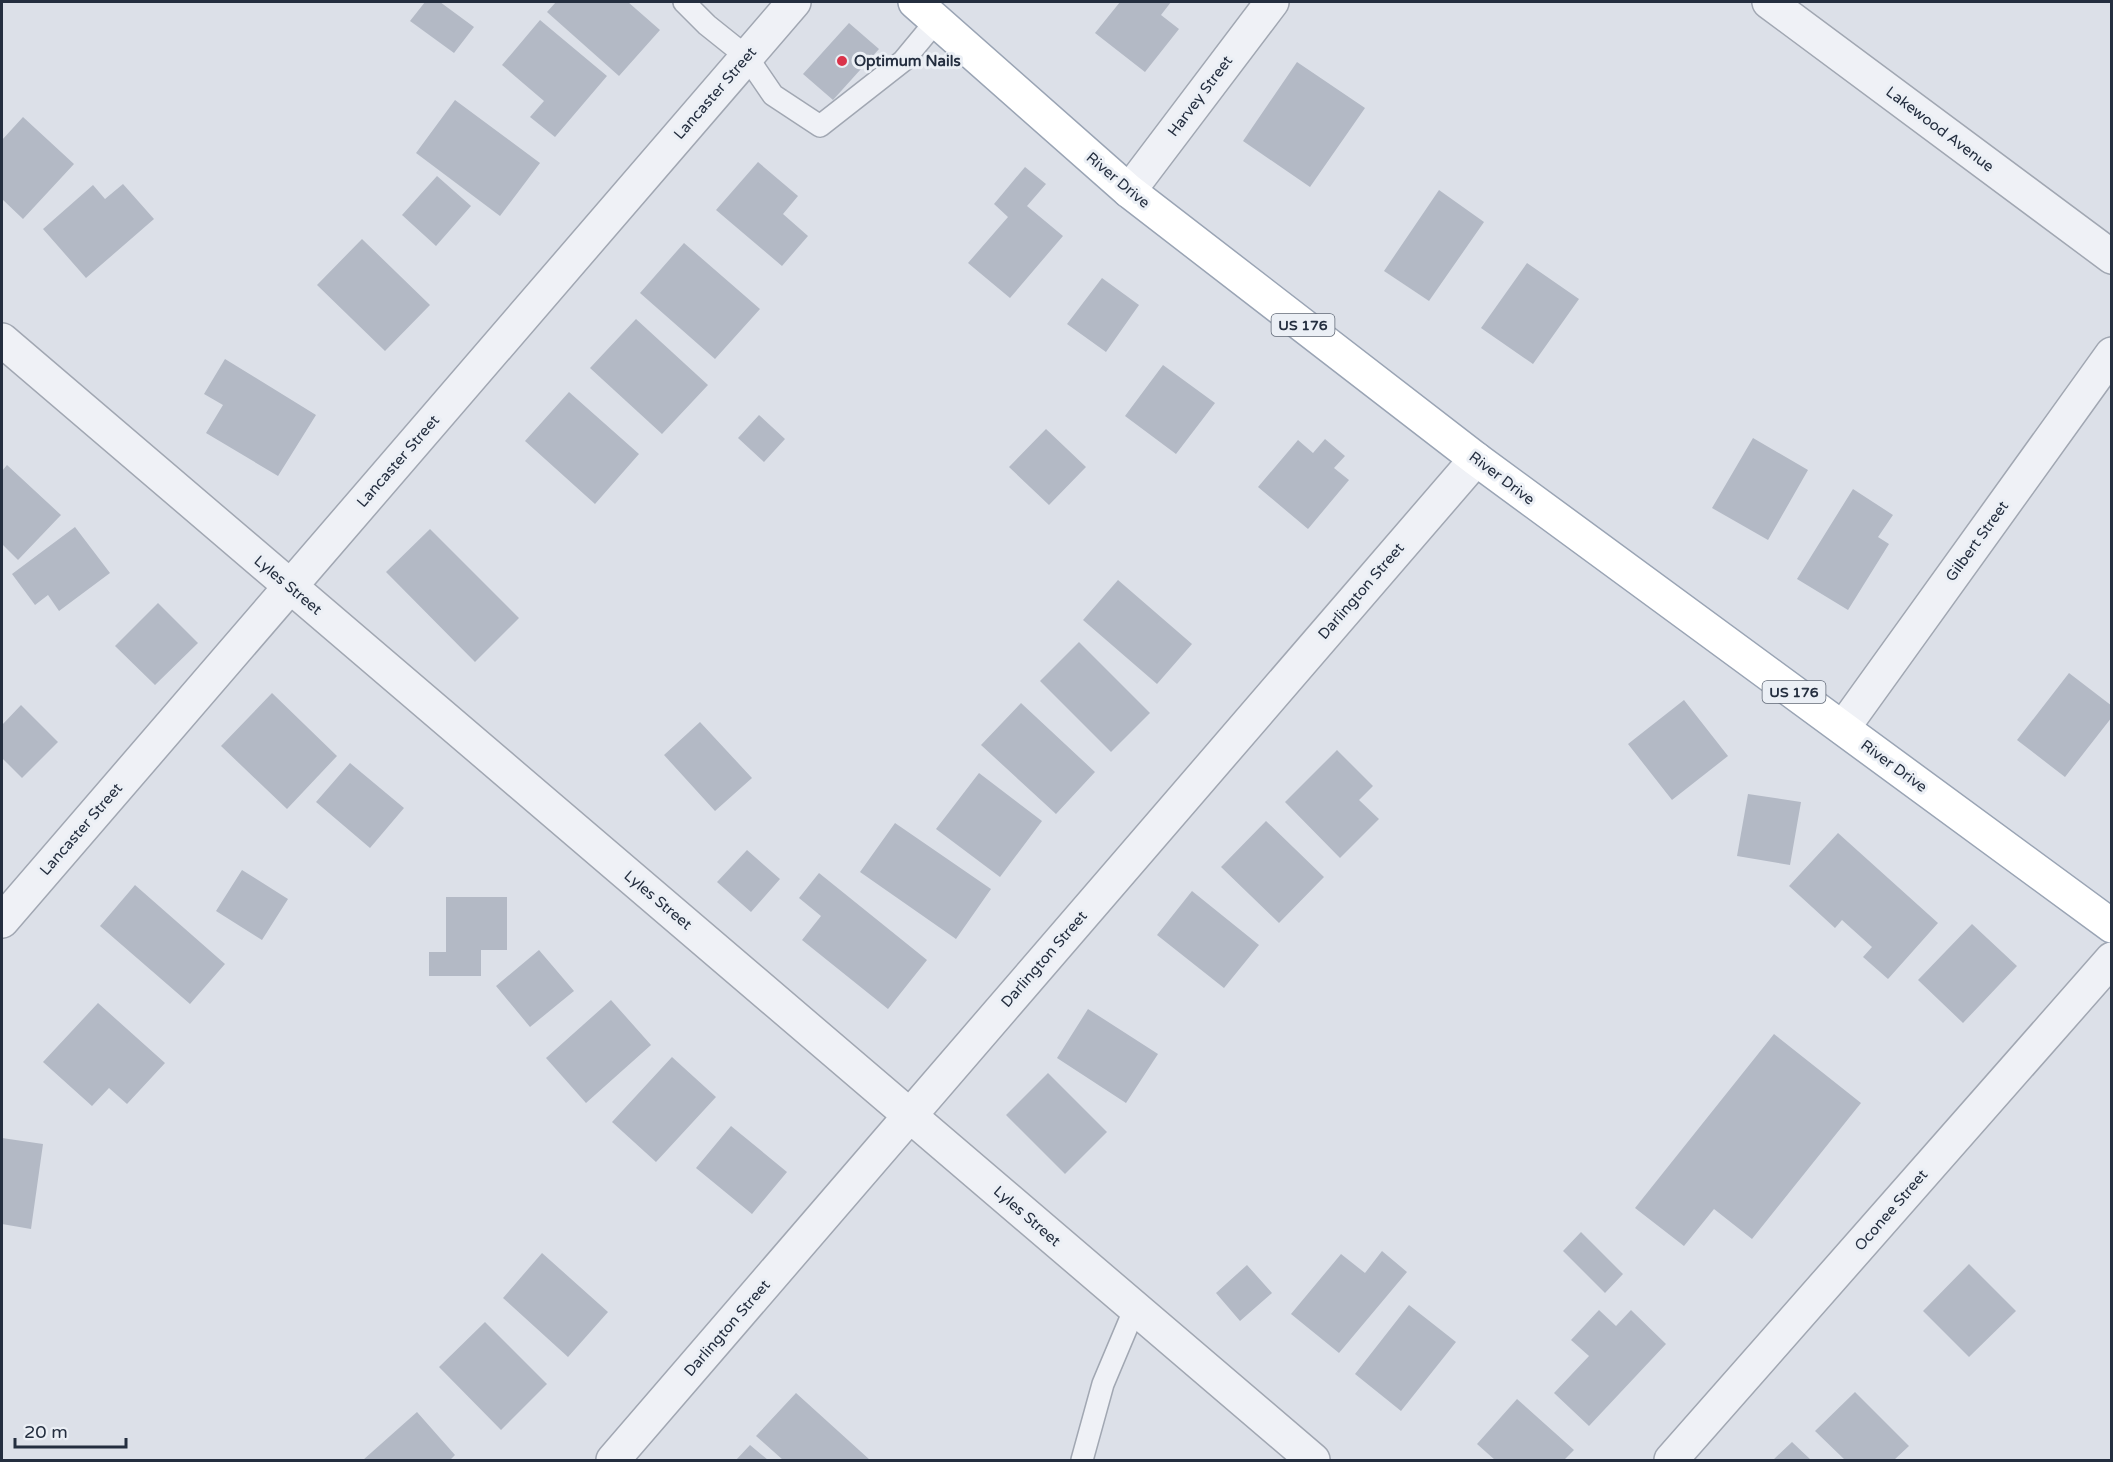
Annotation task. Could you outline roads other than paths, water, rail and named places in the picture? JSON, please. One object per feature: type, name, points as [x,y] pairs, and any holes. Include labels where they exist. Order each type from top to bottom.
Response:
[{"type":"main road","name":"River Drive","points":[[926,11],[1129,191],[1476,459],[2112,926]]},
{"type":"street","name":"Lancaster Street","points":[[2,921],[794,2]]},
{"type":"street","name":"Harvey Street","points":[[1129,191],[1272,2]]},
{"type":"street","name":"Lakewood Avenue","points":[[1769,2],[2112,257]]},
{"type":"street","name":"Lyles Street","points":[[2,340],[1313,1461]]},
{"type":"street","name":"Gilbert Street","points":[[1843,729],[2112,354]]},
{"type":"street","name":"Darlington Street","points":[[613,1461],[1476,459]]},
{"type":"street","name":"Oconee Street","points":[[1671,1461],[2112,960]]},
{"type":"lane","points":[[684,2],[707,25],[747,57],[773,95],[820,126],[903,61],[926,11]]},
{"type":"lane","points":[[1082,1461],[1103,1384],[1135,1308]]},
{"type":"place","name":"Optimum Nails","points":[[842,61]]}]
